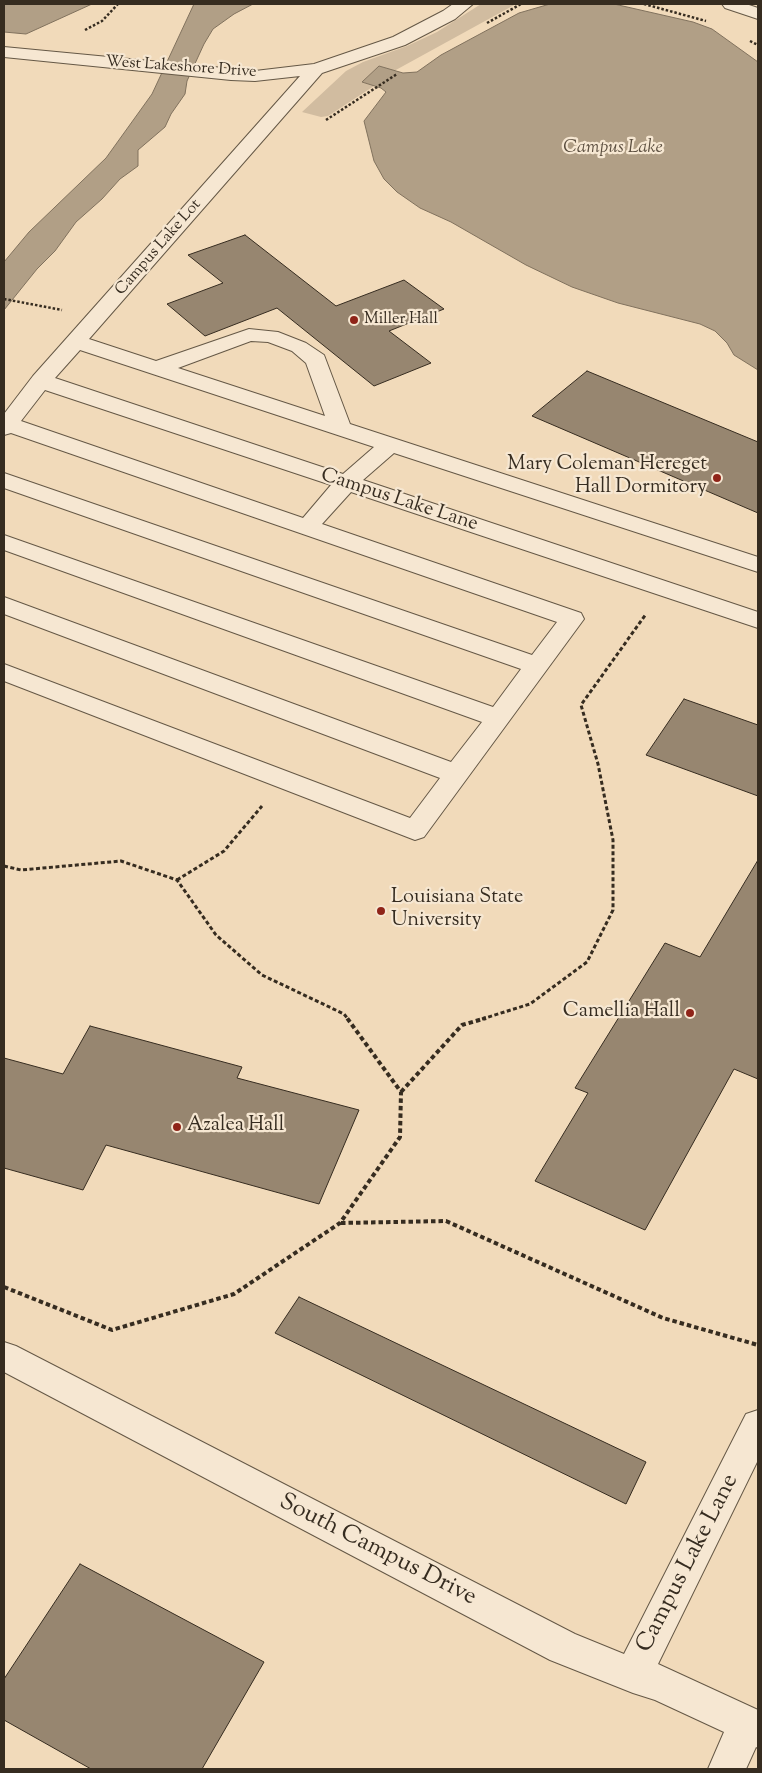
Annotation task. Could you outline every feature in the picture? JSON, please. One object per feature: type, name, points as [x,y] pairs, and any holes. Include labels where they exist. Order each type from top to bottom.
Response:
[{"type":"street","name":"West Lakeshore Drive","points":[[9,55],[255,76],[316,69],[399,41],[443,19],[464,4]]},
{"type":"street","points":[[732,4],[758,14]]},
{"type":"street","name":"Campus Lake Lot","points":[[5,426],[41,381],[316,69]]},
{"type":"street","points":[[158,368],[249,335],[271,336],[299,347],[316,360],[340,428]]},
{"type":"street","points":[[76,342],[758,565]]},
{"type":"street","name":"Campus Lake Lane","points":[[41,381],[758,620]]},
{"type":"street","points":[[4,672],[415,830],[572,619],[307,527],[5,426]]},
{"type":"street","points":[[307,527],[346,483],[390,444]]},
{"type":"street","points":[[4,480],[537,666]]},
{"type":"street","points":[[4,542],[498,718]]},
{"type":"street","points":[[4,606],[456,774]]},
{"type":"street","name":"South Campus Drive","points":[[4,1356],[563,1647],[660,1684],[753,1727]]},
{"type":"street","name":"Campus Lake Lane","points":[[633,1675],[758,1425]]},
{"type":"street","points":[[727,1769],[753,1727]]},
{"type":"path","points":[[102,21],[118,4]]},
{"type":"path","points":[[644,4],[688,14],[714,24]]},
{"type":"path","points":[[742,36],[758,46]]},
{"type":"path","points":[[326,120],[402,70]]},
{"type":"path","points":[[4,299],[64,311]]},
{"type":"path","points":[[402,1092],[462,1025],[530,1004],[587,962],[613,910],[613,840],[598,764],[581,705],[664,589]]},
{"type":"path","points":[[177,880],[224,851],[284,779]]},
{"type":"path","points":[[4,866],[21,870],[121,861],[177,880],[216,935],[262,975],[344,1014],[402,1092],[400,1137],[340,1223],[234,1294],[112,1330],[4,1287]]},
{"type":"path","points":[[340,1223],[446,1221],[663,1318],[758,1345]]},
{"type":"shaded area","points":[[481,4],[516,4],[394,71],[379,66],[362,82],[374,86],[328,116],[321,117],[302,112],[346,71],[363,62],[407,46],[437,32]]},
{"type":"water","points":[[4,4],[92,4],[26,34],[4,32]]},
{"type":"water","points":[[194,4],[253,4],[234,14],[213,29],[187,81],[185,94],[171,114],[165,127],[138,150],[138,166],[120,179],[102,199],[76,222],[55,251],[37,269],[4,310],[4,262],[29,232],[106,158],[152,94]]},
{"type":"water","name":"Campus Lake","points":[[550,4],[614,4],[693,22],[712,29],[758,62],[758,370],[734,355],[727,343],[715,331],[700,324],[618,303],[572,287],[526,265],[451,222],[420,208],[397,192],[384,179],[374,161],[364,121],[386,92],[381,88],[362,82],[379,66],[403,73],[417,72],[441,55],[519,13]]},
{"type":"building","name":"Miller Hall","points":[[245,235],[336,306],[404,280],[444,309],[389,331],[431,363],[374,386],[277,308],[205,336],[167,304],[223,283],[188,255]]},
{"type":"building","name":"Mary Coleman Hereget Hall Dormitory","points":[[587,371],[758,442],[758,513],[532,416]]},
{"type":"building","points":[[684,699],[758,725],[758,796],[646,755]]},
{"type":"building","name":"Camellia Hall","points":[[758,860],[758,1079],[734,1069],[645,1230],[535,1181],[588,1093],[575,1088],[665,943],[700,957]]},
{"type":"building","name":"Azalea Hall","points":[[90,1026],[242,1067],[237,1078],[359,1110],[319,1204],[106,1145],[83,1190],[4,1168],[4,1058],[63,1074]]},
{"type":"building","points":[[299,1297],[646,1462],[626,1504],[275,1333]]},
{"type":"building","points":[[80,1564],[264,1662],[202,1769],[91,1769],[4,1720],[4,1679]]},
{"type":"place","name":"Miller Hall","points":[[354,320]]},
{"type":"place","name":"Mary Coleman Hereget Hall Dormitory","points":[[717,478]]},
{"type":"place","name":"Louisiana State University","points":[[381,911]]},
{"type":"place","name":"Camellia Hall","points":[[690,1013]]},
{"type":"place","name":"Azalea Hall","points":[[177,1127]]}]
